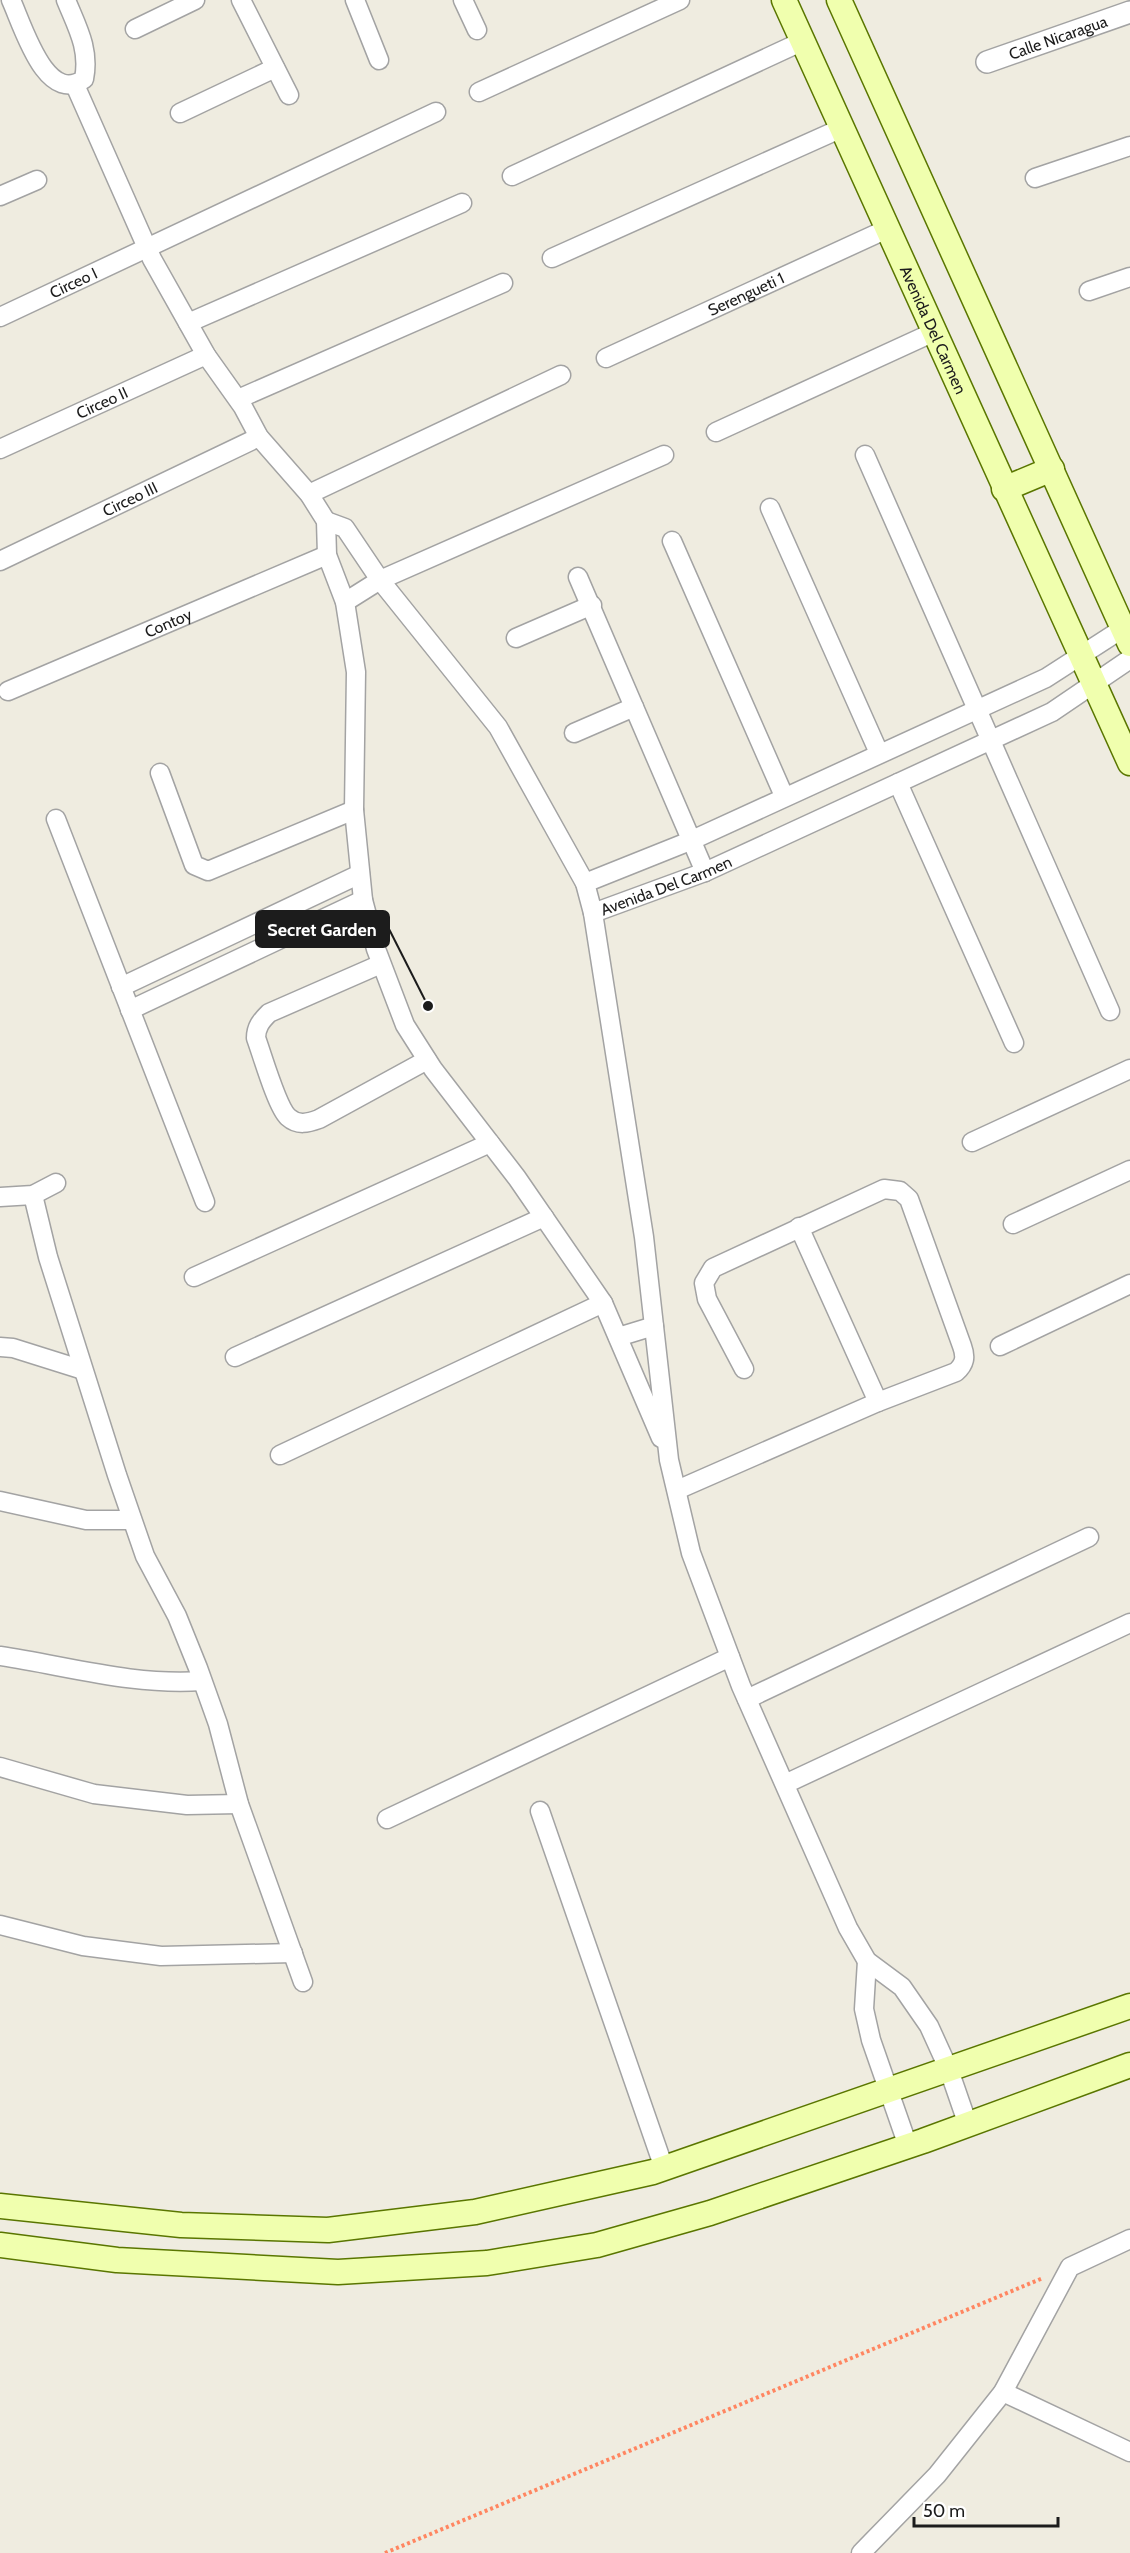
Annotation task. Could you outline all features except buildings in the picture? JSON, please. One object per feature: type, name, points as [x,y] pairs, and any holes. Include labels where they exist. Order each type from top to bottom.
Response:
[{"type":"main road","name":"Avenida Del Carmen","points":[[784,0],[1080,658],[1130,763]]},
{"type":"main road","name":"Avenida Del Carmen","points":[[839,0],[1126,636]]},
{"type":"main road","points":[[1004,489],[1052,469]]},
{"type":"main road","points":[[0,2206],[181,2225],[328,2230],[475,2212],[664,2168],[1130,2006]]},
{"type":"main road","points":[[0,2245],[117,2260],[338,2272],[487,2263],[597,2245],[710,2213],[968,2125],[1130,2065]]},
{"type":"street","points":[[11,0],[39,62],[64,86],[75,85],[84,79],[87,63],[85,46],[66,0]]},
{"type":"street","points":[[135,29],[195,0]]},
{"type":"street","points":[[241,0],[289,95]]},
{"type":"street","points":[[355,0],[379,60]]},
{"type":"street","points":[[463,0],[477,30]]},
{"type":"street","points":[[479,92],[680,0]]},
{"type":"street","name":"Calle Nicaragua","points":[[987,62],[1130,12]]},
{"type":"street","points":[[512,176],[803,41]]},
{"type":"street","points":[[180,113],[275,68]]},
{"type":"street","points":[[75,85],[146,246],[206,356],[238,399],[259,437],[309,494],[326,520],[327,555],[345,602],[356,672],[354,810],[363,900],[381,964],[405,1025],[427,1060],[544,1217],[603,1303],[669,1460]]},
{"type":"street","name":"Circeo I","points":[[0,317],[146,246],[436,112]]},
{"type":"street","points":[[552,258],[842,128]]},
{"type":"street","points":[[1035,178],[1130,146]]},
{"type":"street","points":[[0,196],[37,180]]},
{"type":"street","points":[[188,323],[462,203]]},
{"type":"street","name":"Serengueti 1","points":[[606,358],[887,229]]},
{"type":"street","points":[[1089,291],[1130,277]]},
{"type":"street","points":[[238,399],[503,283]]},
{"type":"street","points":[[716,432],[934,332]]},
{"type":"street","name":"Circeo II","points":[[0,449],[206,356]]},
{"type":"street","points":[[309,494],[561,375]]},
{"type":"street","name":"Circeo III","points":[[0,561],[259,437]]},
{"type":"street","points":[[345,602],[380,580],[664,455]]},
{"type":"street","points":[[865,455],[975,710],[1110,1011]]},
{"type":"street","points":[[770,508],[879,753]]},
{"type":"street","points":[[326,520],[345,528],[380,580],[498,727],[585,883]]},
{"type":"street","points":[[672,541],[784,796]]},
{"type":"street","name":"Contoy","points":[[8,691],[327,555]]},
{"type":"street","points":[[578,577],[705,872]]},
{"type":"street","points":[[516,638],[592,606]]},
{"type":"street","name":"Avenida Del Carmen","points":[[1126,636],[1080,658],[1046,678],[690,841],[585,883],[593,913],[705,872],[1052,712],[1130,659]]},
{"type":"street","points":[[574,734],[634,707]]},
{"type":"street","points":[[160,773],[194,865],[208,871],[354,810]]},
{"type":"street","points":[[898,783],[1014,1043]]},
{"type":"street","points":[[56,819],[205,1202]]},
{"type":"street","points":[[121,987],[360,874]]},
{"type":"street","points":[[130,1010],[363,900]]},
{"type":"street","points":[[593,913],[644,1238],[669,1460],[691,1552],[747,1699],[848,1928],[867,1961],[902,1987],[929,2026],[949,2070],[968,2125]]},
{"type":"street","points":[[381,964],[269,1013],[256,1029],[256,1038],[284,1112],[296,1122],[306,1124],[313,1122],[427,1060]]},
{"type":"street","points":[[972,1142],[1130,1069]]},
{"type":"street","points":[[194,1277],[490,1143]]},
{"type":"street","points":[[1013,1224],[1130,1170]]},
{"type":"street","points":[[0,1197],[33,1195],[56,1183]]},
{"type":"street","points":[[676,1490],[878,1402],[956,1372],[964,1361],[962,1346],[909,1199],[900,1191],[884,1190],[713,1268],[704,1283],[707,1299],[744,1369]]},
{"type":"street","points":[[33,1195],[48,1257],[132,1520],[145,1556],[177,1616],[218,1724],[239,1803],[303,1982]]},
{"type":"street","points":[[235,1357],[544,1217]]},
{"type":"street","points":[[799,1227],[878,1402]]},
{"type":"street","points":[[1000,1346],[1130,1284]]},
{"type":"street","points":[[280,1455],[603,1303]]},
{"type":"street","points":[[618,1338],[654,1326]]},
{"type":"street","points":[[0,1347],[12,1348],[84,1370]]},
{"type":"street","points":[[0,1501],[86,1520],[132,1520]]},
{"type":"street","points":[[747,1699],[1089,1536]]},
{"type":"street","points":[[785,1784],[1130,1623]]},
{"type":"street","points":[[0,1656],[132,1679],[172,1683],[202,1681]]},
{"type":"street","points":[[387,1820],[730,1657]]},
{"type":"street","points":[[0,1767],[94,1794],[187,1805],[239,1803]]},
{"type":"street","points":[[540,1811],[664,2168]]},
{"type":"street","points":[[0,1925],[82,1946],[161,1956],[293,1953]]},
{"type":"street","points":[[867,1961],[864,2009],[871,2040],[908,2146]]},
{"type":"street","points":[[861,2553],[937,2475],[1003,2392],[1070,2267],[1130,2239]]},
{"type":"street","points":[[1003,2392],[1130,2452]]},
{"type":"path","points":[[385,2553],[1070,2267]]},
{"type":"place","name":"Secret Garden","points":[[428,1006]]}]
